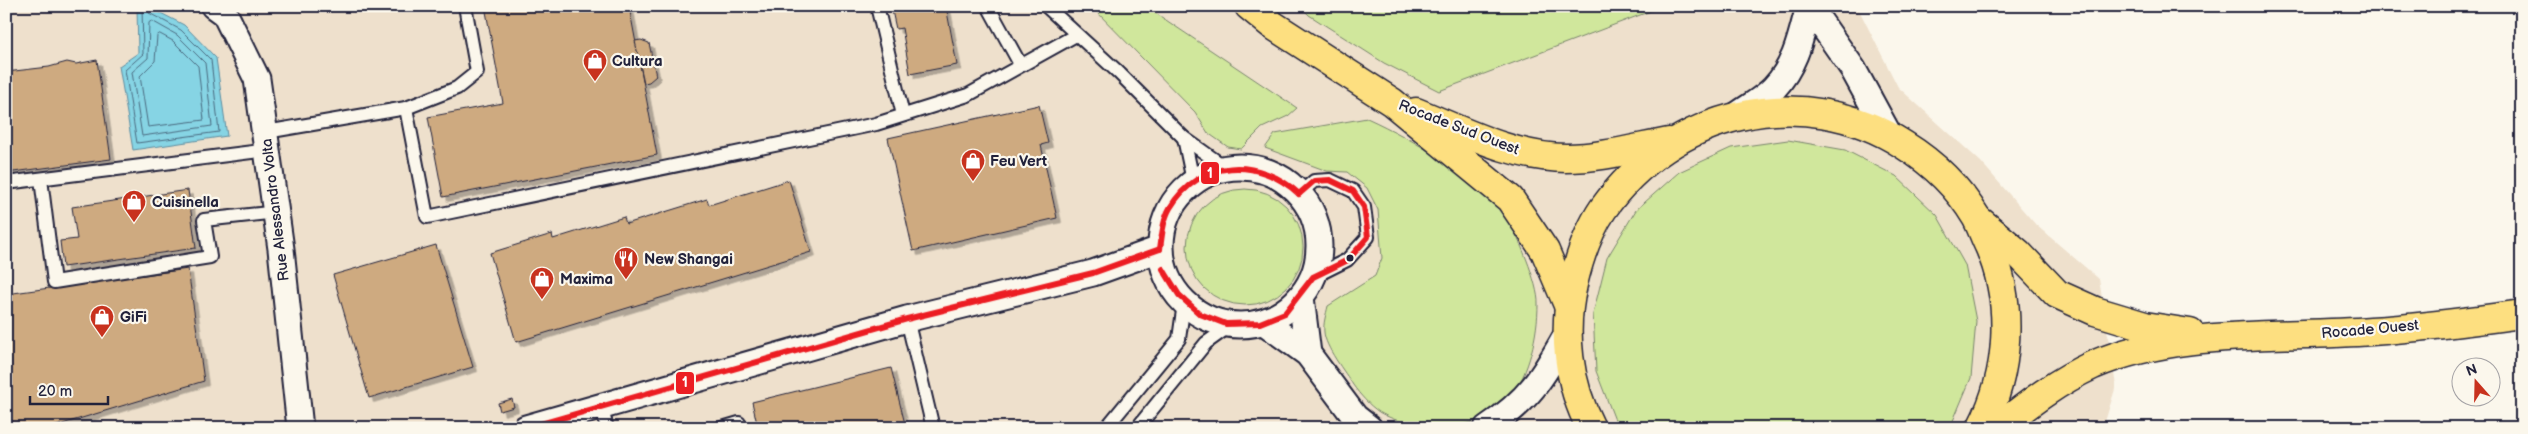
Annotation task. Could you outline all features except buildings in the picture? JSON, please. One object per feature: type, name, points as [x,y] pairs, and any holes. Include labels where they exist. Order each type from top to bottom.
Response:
[{"type":"main road","name":"Rocade Sud Ouest","points":[[1249,6],[1271,24],[1392,102],[1510,199],[1545,251],[1568,305]]},
{"type":"main road","name":"Rocade Sud Ouest","points":[[1392,102],[1498,145],[1544,156],[1566,158],[1596,156],[1674,141]]},
{"type":"main road","points":[[1591,428],[1583,413],[1572,374],[1567,334],[1568,305],[1580,256],[1602,210],[1634,172],[1674,141],[1704,126],[1736,116],[1775,110],[1814,112],[1853,120],[1889,135],[1923,157],[1952,185],[1976,218],[1996,263],[2006,312],[2004,361],[1991,409],[1981,428]]},
{"type":"main road","points":[[1976,218],[2018,253],[2057,294],[2095,311],[2145,326],[2219,338]]},
{"type":"main road","name":"Rocade Ouest","points":[[2219,338],[2371,332],[2522,314]]},
{"type":"main road","points":[[1998,428],[2048,390],[2094,365],[2152,347],[2219,338]]},
{"type":"street","name":"Rue Alessandro Volta","points":[[214,6],[225,14],[257,79],[277,212],[300,428]]},
{"type":"street","points":[[1736,116],[1773,90],[1786,73],[1798,50],[1809,6],[1853,69],[1889,135]]},
{"type":"street","points":[[1307,287],[1285,314],[1264,322],[1231,326],[1206,318],[1184,303],[1171,287],[1162,259],[1162,227],[1170,207],[1193,182],[1226,168],[1251,167],[1273,174],[1292,186],[1307,203],[1317,224],[1320,246],[1307,287],[1308,354]]},
{"type":"street","points":[[526,428],[604,417],[907,319],[1093,273],[1162,259]]},
{"type":"street","points":[[1264,322],[1308,354],[1354,417],[1369,428]]},
{"type":"street","points":[[1487,428],[1512,411],[1530,392],[1545,373],[1567,334]]},
{"type":"lane","points":[[6,183],[41,179],[267,141],[406,108],[457,88],[476,72],[465,6]]},
{"type":"lane","points":[[877,6],[903,115]]},
{"type":"lane","points":[[988,6],[1020,64]]},
{"type":"lane","points":[[1046,6],[1118,72],[1184,138],[1226,168]]},
{"type":"lane","points":[[406,108],[427,217],[876,124],[968,95],[1020,64],[1076,35]]},
{"type":"lane","points":[[1184,138],[1193,182]]},
{"type":"lane","points":[[41,179],[54,282],[210,257],[204,220],[277,212]]},
{"type":"lane","points":[[1299,194],[1314,181],[1330,180],[1353,191],[1364,207],[1368,237],[1347,260],[1307,287]]},
{"type":"lane","points":[[1106,428],[1179,339],[1184,303]]},
{"type":"lane","points":[[907,319],[933,428]]},
{"type":"lane","points":[[1137,428],[1206,343],[1231,326]]},
{"type":"lane","points":[[722,428],[739,423],[740,428]]},
{"type":"shaded area","points":[[6,6],[1857,6],[1898,87],[1981,162],[2036,225],[2099,279],[2116,386],[2103,428],[6,428]]},
{"type":"green space","points":[[1091,6],[1145,6],[1297,108],[1288,116],[1262,128],[1241,149],[1228,147],[1208,133],[1195,112]]},
{"type":"green space","points":[[1300,6],[1664,6],[1439,91],[1384,63],[1309,15]]},
{"type":"green space","points":[[1367,118],[1423,148],[1476,186],[1492,201],[1510,223],[1526,259],[1535,285],[1538,304],[1538,316],[1531,353],[1523,377],[1511,397],[1499,409],[1483,418],[1466,424],[1448,427],[1429,427],[1394,419],[1379,412],[1356,389],[1336,359],[1325,338],[1324,325],[1328,306],[1375,276],[1382,258],[1378,210],[1367,188],[1347,172],[1327,171],[1265,148],[1275,134]]},
{"type":"green space","points":[[1788,140],[1845,150],[1896,176],[1937,215],[1965,265],[1976,321],[1971,378],[1950,428],[1618,428],[1596,371],[1593,314],[1607,258],[1636,210],[1679,172],[1731,148]]},
{"type":"green space","points":[[1245,189],[1267,194],[1286,206],[1298,225],[1303,247],[1298,269],[1286,288],[1267,300],[1245,305],[1223,300],[1204,288],[1192,269],[1187,247],[1192,225],[1204,206],[1223,194]]},
{"type":"water","points":[[137,8],[151,8],[184,25],[216,58],[227,136],[133,150],[119,66],[138,53]]},
{"type":"transit line","name":"1","points":[[1160,249],[1164,223],[1170,208],[1183,192],[1197,180],[1213,172],[1231,168],[1249,169],[1283,182],[1299,194]]},
{"type":"transit line","name":"1","points":[[1163,269],[1179,295],[1200,314],[1226,324],[1260,323],[1285,313],[1313,277],[1348,260],[1368,237],[1364,207],[1353,191],[1330,180],[1314,181],[1299,194]]},
{"type":"transit line","name":"1","points":[[527,428],[907,319],[1093,273],[1160,249]]},
{"type":"place","name":"Cultura","points":[[595,82]]},
{"type":"place","name":"Feu Vert","points":[[973,182]]},
{"type":"place","name":"Cuisinella","points":[[134,223]]},
{"type":"place","name":"New Shangai","points":[[626,280]]},
{"type":"place","name":"Maxima","points":[[542,300]]},
{"type":"place","name":"GiFi","points":[[102,338]]}]
